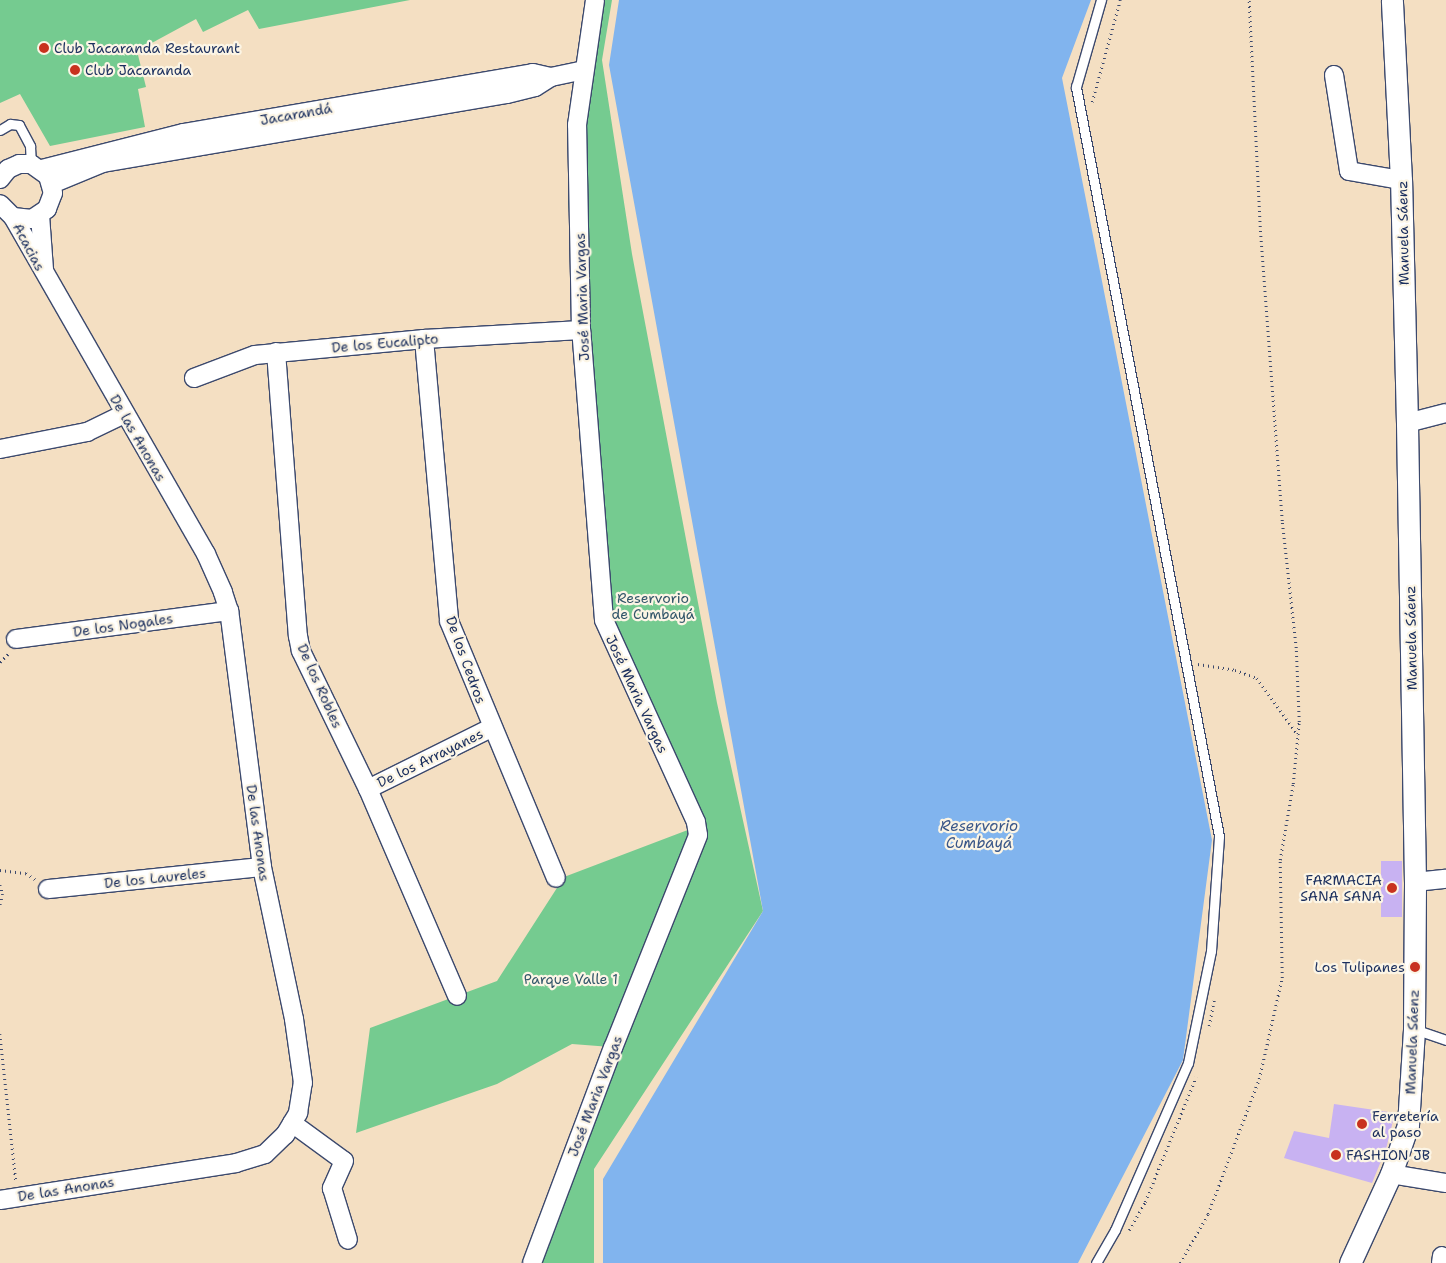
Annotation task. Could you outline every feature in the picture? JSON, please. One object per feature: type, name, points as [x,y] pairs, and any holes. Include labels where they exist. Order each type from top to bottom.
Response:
[{"type":"street","name":"José Maria Vargas","points":[[532,1263],[612,1048],[698,835],[696,822],[604,620],[581,330],[577,125],[595,0]]},
{"type":"street","name":"Manuela Sáenz","points":[[1350,1263],[1392,1174],[1408,1126],[1414,1029],[1415,882],[1407,423],[1401,180],[1392,0]]},
{"type":"street","name":"Jacarandá","points":[[0,179],[14,167],[42,172],[183,133],[352,112],[533,73],[551,77],[584,70]]},
{"type":"street","points":[[1334,75],[1348,171],[1401,180]]},
{"type":"street","points":[[4,211],[32,219],[40,215],[52,202],[42,172]]},
{"type":"street","name":"Acacias","points":[[4,211],[44,276]]},
{"type":"street","name":"Acacias","points":[[40,215],[44,276]]},
{"type":"street","name":"De las Anonas","points":[[0,1200],[236,1163],[266,1154],[298,1113],[303,1083],[294,1019],[262,867],[229,611],[206,554],[44,276]]},
{"type":"street","name":"De los Eucalipto","points":[[194,378],[239,360],[276,352],[424,339],[581,330]]},
{"type":"street","name":"De los Cedros","points":[[424,339],[449,620],[491,728],[556,878]]},
{"type":"street","name":"De los Robles","points":[[276,352],[298,636],[368,788],[457,996]]},
{"type":"street","points":[[1407,423],[1446,413]]},
{"type":"street","points":[[0,449],[87,432],[124,414]]},
{"type":"street","name":"De los Nogales","points":[[16,639],[229,611]]},
{"type":"street","name":"De los Arrayanes","points":[[368,788],[491,728]]},
{"type":"street","name":"De los Laureles","points":[[48,889],[262,867]]},
{"type":"street","points":[[1415,882],[1446,879]]},
{"type":"street","points":[[292,1123],[344,1161],[332,1188],[348,1240]]},
{"type":"street","points":[[1392,1174],[1446,1184]]},
{"type":"lane","points":[[1096,1263],[1115,1230],[1188,1063],[1211,951],[1219,836],[1076,87],[1101,0]]},
{"type":"lane","points":[[0,130],[10,124],[18,125],[42,172]]},
{"type":"lane","points":[[1414,1029],[1446,1040]]},
{"type":"path","points":[[1092,103],[1120,0]]},
{"type":"path","points":[[1180,1263],[1208,1214],[1264,1061],[1282,978],[1280,860],[1298,736],[1296,648],[1282,521],[1260,228],[1249,0]]},
{"type":"path","points":[[1196,654],[1200,674]]},
{"type":"path","points":[[1198,664],[1235,670],[1257,678],[1298,736]]},
{"type":"path","points":[[0,870],[26,873],[48,889]]},
{"type":"path","points":[[0,885],[3,894],[0,905]]},
{"type":"path","points":[[1207,1035],[1215,990]]},
{"type":"path","points":[[0,1034],[18,1197]]},
{"type":"path","points":[[1128,1232],[1149,1193],[1198,1070]]},
{"type":"green space","name":"Club Jacaranda","points":[[0,0],[410,0],[259,29],[248,10],[203,32],[196,19],[137,51],[146,87],[138,89],[145,127],[50,146],[20,94],[0,103]]},
{"type":"green space","name":"Reservorio de Cumbayá","points":[[590,0],[612,0],[602,60],[632,254],[717,703],[763,911],[594,1169],[594,1263],[541,1263],[616,1056],[707,832],[608,617],[568,202]]},
{"type":"green space","name":"Parque Valle 1","points":[[693,828],[611,1047],[572,1044],[497,1084],[356,1133],[370,1028],[497,981],[564,877]]},
{"type":"water","name":"Reservorio Cumbayá","points":[[619,0],[1091,0],[1062,78],[1212,840],[1183,1060],[1078,1263],[603,1263],[603,1179],[763,911],[609,65]]},
{"type":"building","name":"FARMACIA SANA SANA","points":[[1381,861],[1402,861],[1402,917],[1381,917]]},
{"type":"building","points":[[1334,1104],[1395,1113],[1386,1149],[1372,1183],[1284,1158],[1294,1131],[1329,1138]]},
{"type":"place","name":"Club Jacaranda Restaurant","points":[[44,48]]},
{"type":"place","name":"Club Jacaranda","points":[[75,70]]},
{"type":"place","name":"FARMACIA SANA SANA","points":[[1392,888]]},
{"type":"place","name":"Los Tulipanes","points":[[1415,967]]},
{"type":"place","name":"Ferretería al paso","points":[[1362,1124]]},
{"type":"place","name":"FASHION JB","points":[[1336,1155]]}]
